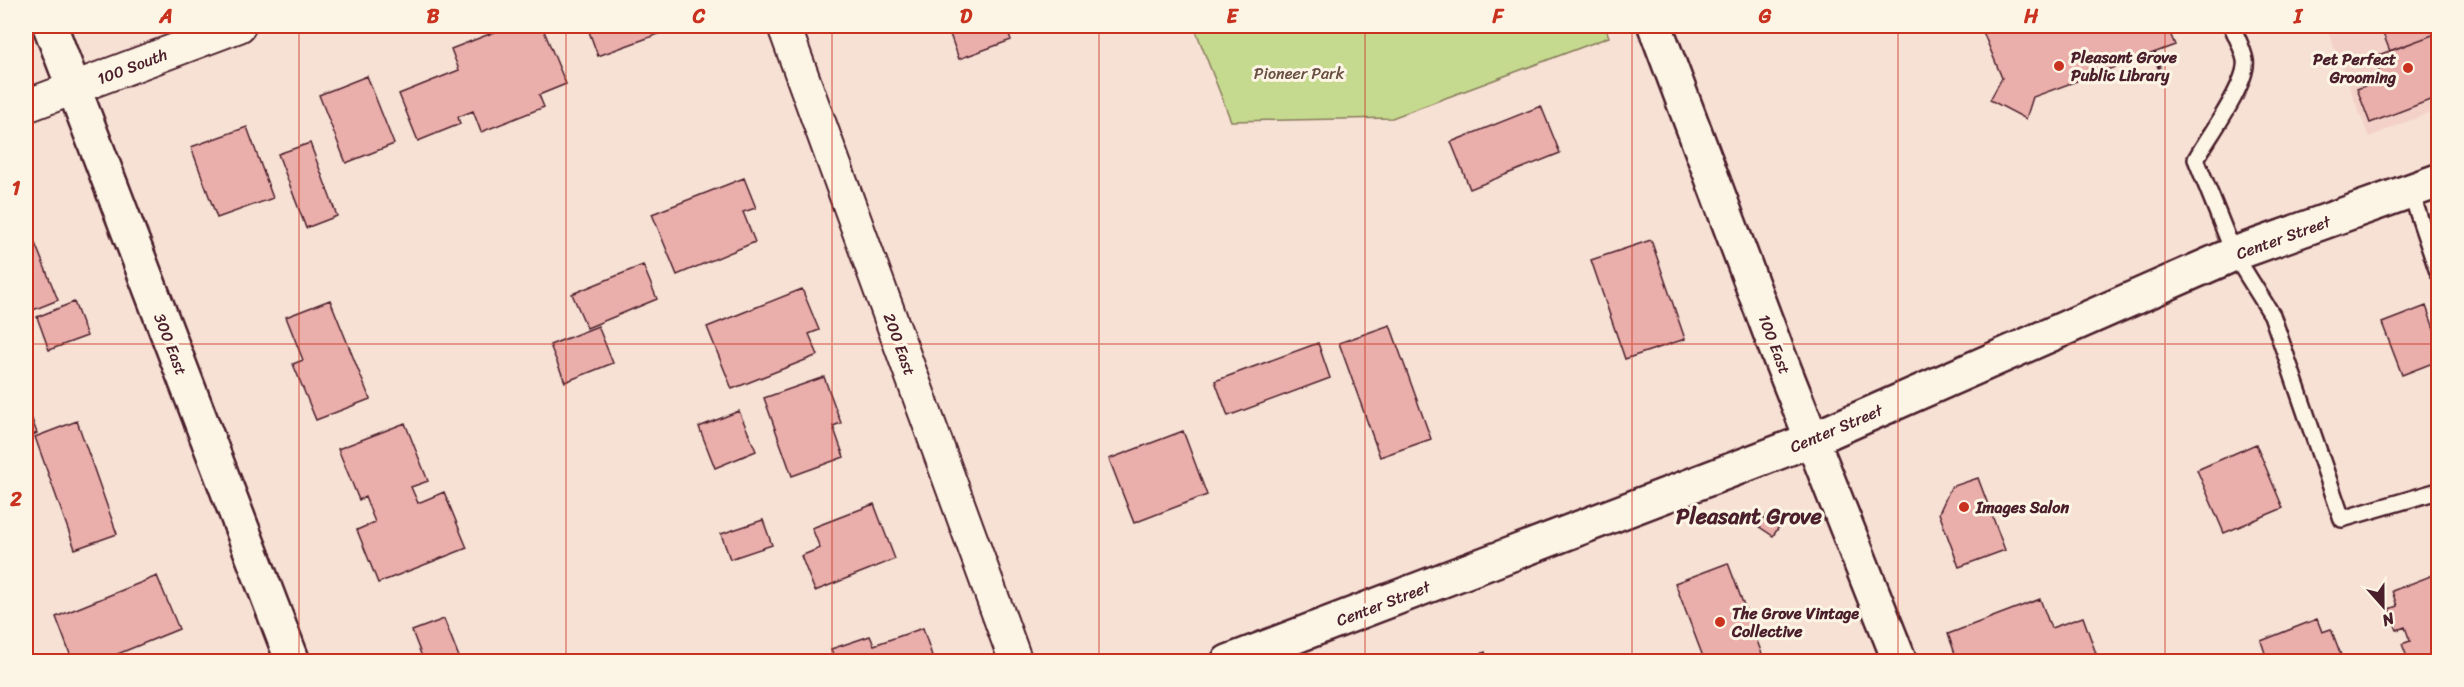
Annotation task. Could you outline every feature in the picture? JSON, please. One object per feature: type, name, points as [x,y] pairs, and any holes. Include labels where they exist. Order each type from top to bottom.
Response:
[{"type":"main road","name":"300 East","points":[[50,26],[293,662]]},
{"type":"main road","name":"100 East","points":[[1655,26],[1771,336],[1900,662]]},
{"type":"main road","name":"Center Street","points":[[1228,662],[1813,439],[2234,254],[2424,186]]},
{"type":"street","name":"100 South","points":[[26,106],[239,26]]},
{"type":"street","name":"200 East","points":[[784,26],[1016,662]]},
{"type":"lane","points":[[2232,26],[2246,62],[2237,95],[2213,129],[2196,159],[2234,254],[2272,315],[2342,519],[2439,491]]},
{"type":"lane","points":[[2424,186],[2439,272]]},
{"type":"path","points":[[2154,53],[2164,80]]},
{"type":"shaded area","points":[[2326,26],[2438,26],[2438,109],[2369,137]]},
{"type":"green space","name":"Pioneer Park","points":[[1194,26],[1605,26],[1609,37],[1392,118],[1231,121]]},
{"type":"building","points":[[510,26],[542,26],[566,84],[539,95],[544,107],[481,132],[473,111],[458,117],[460,124],[418,141],[399,94],[459,70],[451,49]]},
{"type":"building","points":[[587,26],[674,26],[675,28],[598,56]]},
{"type":"building","points":[[947,26],[1006,26],[1011,40],[959,59]]},
{"type":"building","name":"Pleasant Grove Public Library","points":[[2167,26],[2175,45],[2033,97],[2026,119],[1990,100],[2002,78],[1981,27]]},
{"type":"building","points":[[2380,26],[2438,26],[2438,33],[2390,51]]},
{"type":"building","name":"Pet Perfect Grooming","points":[[2438,33],[2438,97],[2370,123],[2357,89],[2382,79],[2373,57]]},
{"type":"building","points":[[367,76],[394,144],[346,163],[319,95]]},
{"type":"building","points":[[1541,106],[1560,153],[1470,189],[1451,142]]},
{"type":"building","points":[[247,127],[273,198],[217,218],[191,147]]},
{"type":"building","points":[[310,143],[337,216],[306,228],[278,154]]},
{"type":"building","points":[[744,178],[756,208],[743,212],[755,242],[677,275],[652,214]]},
{"type":"building","points":[[26,221],[58,300],[26,313]]},
{"type":"building","points":[[1651,240],[1685,339],[1625,359],[1591,260]]},
{"type":"building","points":[[643,265],[657,299],[587,328],[572,294]]},
{"type":"building","points":[[802,289],[819,330],[809,334],[818,355],[732,389],[707,327]]},
{"type":"building","points":[[330,300],[370,399],[316,420],[293,364],[303,360],[286,317]]},
{"type":"building","points":[[74,302],[87,336],[49,350],[37,317]]},
{"type":"building","points":[[2426,306],[2438,340],[2438,361],[2402,375],[2382,323]]},
{"type":"building","points":[[1390,325],[1431,439],[1380,457],[1339,343]]},
{"type":"building","points":[[598,326],[613,363],[565,382],[550,345]]},
{"type":"building","points":[[1318,343],[1330,378],[1228,416],[1215,381]]},
{"type":"building","points":[[824,377],[841,423],[833,426],[844,457],[792,476],[764,398]]},
{"type":"building","points":[[26,403],[37,433],[26,438]]},
{"type":"building","points":[[739,411],[756,451],[715,468],[699,427]]},
{"type":"building","points":[[77,421],[117,534],[75,549],[35,437]]},
{"type":"building","points":[[405,423],[428,481],[411,487],[418,503],[444,492],[467,548],[378,583],[357,530],[375,522],[365,497],[359,500],[338,449]]},
{"type":"building","points":[[1183,431],[1207,495],[1134,523],[1109,459]]},
{"type":"building","points":[[2256,444],[2283,508],[2224,533],[2197,470]]},
{"type":"building","points":[[1978,478],[2005,550],[1959,567],[1939,513],[1951,487]]},
{"type":"building","points":[[874,504],[895,559],[815,591],[801,556],[820,548],[812,528]]},
{"type":"building","points":[[1768,514],[1781,524],[1773,536],[1758,526]]},
{"type":"building","points":[[763,520],[772,545],[730,559],[721,534]]},
{"type":"building","name":"The Grove Vintage Collective","points":[[1728,563],[1765,662],[1705,662],[1675,583]]},
{"type":"building","points":[[2438,573],[2438,662],[2409,662],[2402,644],[2410,641],[2405,627],[2397,630],[2389,609],[2397,606],[2392,591]]},
{"type":"building","points":[[157,576],[179,629],[98,662],[73,662],[56,617]]},
{"type":"building","points":[[2040,599],[2051,628],[2083,617],[2099,662],[1958,662],[1948,634]]},
{"type":"building","points":[[444,619],[461,662],[424,662],[412,631]]},
{"type":"building","points":[[2317,619],[2322,632],[2331,629],[2341,655],[2332,658],[2333,662],[2268,662],[2261,641]]},
{"type":"building","points":[[923,628],[934,662],[836,662],[831,649],[870,636],[874,645]]},
{"type":"building","points":[[1485,652],[1489,662],[1462,662]]},
{"type":"place","name":"Pleasant Grove Public Library","points":[[2059,66]]},
{"type":"place","name":"Pet Perfect Grooming","points":[[2408,68]]},
{"type":"place","name":"Images Salon","points":[[1964,507]]},
{"type":"place","name":"The Grove Vintage Collective","points":[[1720,622]]},
{"type":"district","name":"Pleasant Grove","points":[[1749,516]]}]
